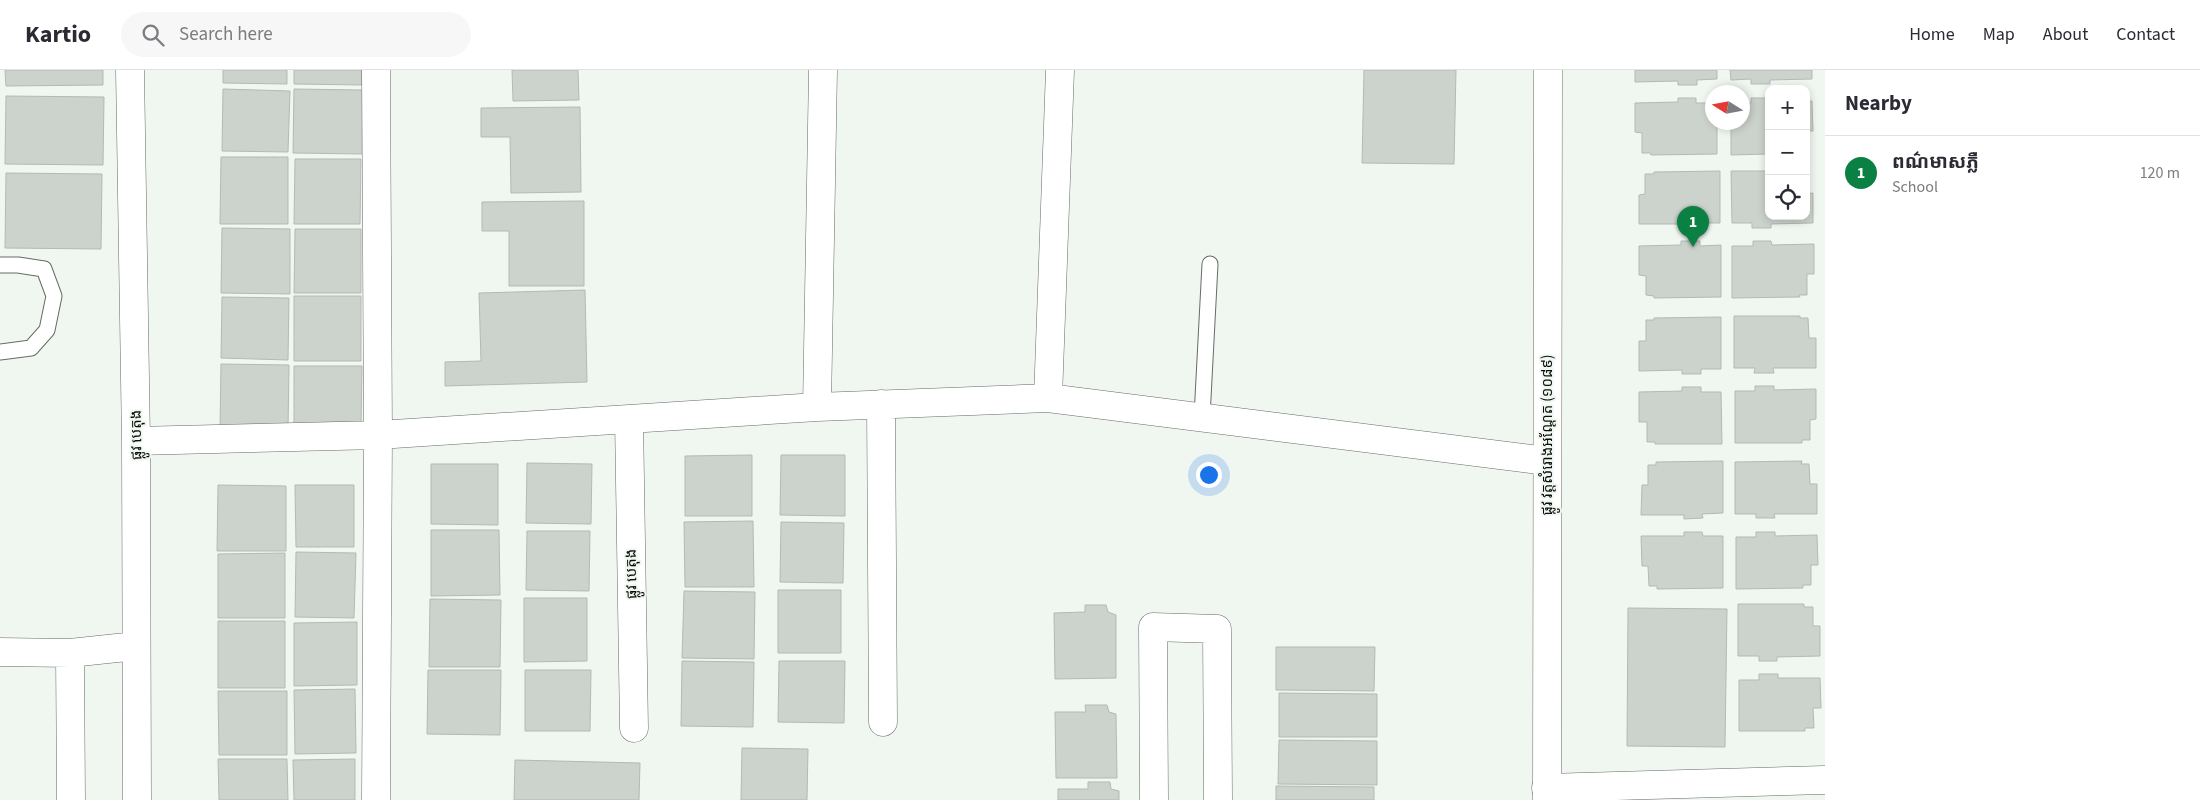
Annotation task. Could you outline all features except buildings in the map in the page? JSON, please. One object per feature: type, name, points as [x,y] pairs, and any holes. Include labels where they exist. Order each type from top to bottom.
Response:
[{"type":"street","name":"ផ្លូវ បេតុង","points":[[130,70],[136,441],[137,800]]},
{"type":"street","points":[[376,70],[378,435],[376,800]]},
{"type":"street","points":[[817,406],[823,70]]},
{"type":"street","points":[[1048,398],[1060,70]]},
{"type":"street","name":"ផ្លូវ វត្តសំរោងអណ្ដែត (១០៨៩)","points":[[1546,794],[1548,70]]},
{"type":"street","points":[[136,441],[378,435],[817,406],[1048,398],[1547,460]]},
{"type":"street","points":[[881,404],[883,722]]},
{"type":"street","name":"ផ្លូវ បេតុង","points":[[629,419],[634,728]]},
{"type":"street","points":[[1154,800],[1153,627],[1218,629],[1218,800]]},
{"type":"street","points":[[0,652],[70,653],[136,646]]},
{"type":"street","points":[[70,653],[71,800]]},
{"type":"street","points":[[1546,794],[1825,780]]},
{"type":"lane","points":[[1202,417],[1210,264]]},
{"type":"lane","points":[[0,265],[18,265],[44,269],[54,296],[47,330],[32,348],[0,352]]},
{"type":"place","name":"ពណ៌មាសភ្លឺ","points":[[1693,247]]}]
